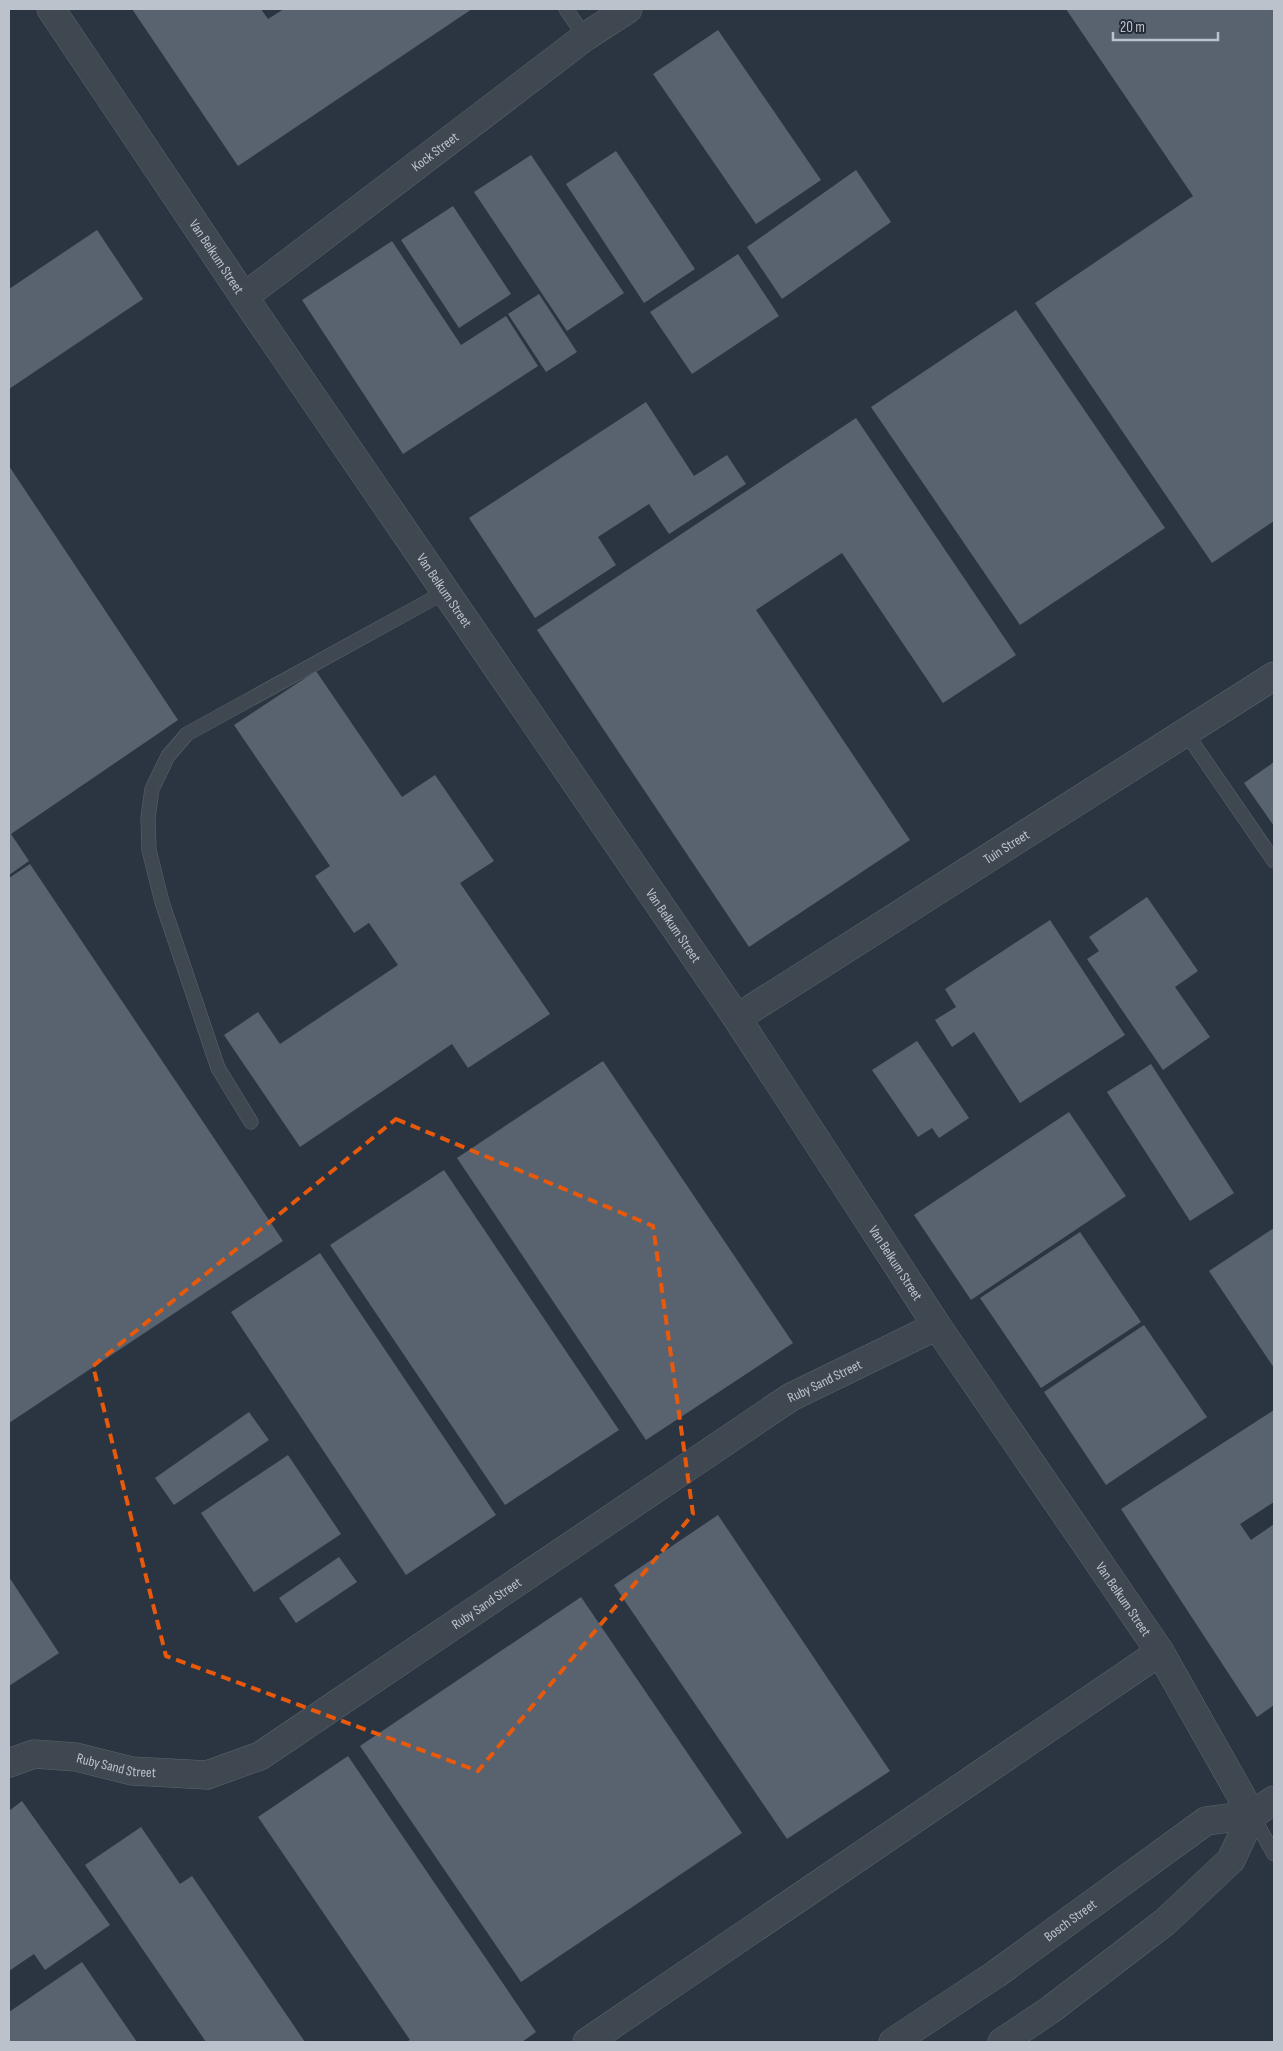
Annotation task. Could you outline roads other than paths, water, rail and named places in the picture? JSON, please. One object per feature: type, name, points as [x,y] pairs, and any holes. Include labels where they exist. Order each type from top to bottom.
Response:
[{"type":"street","name":"Van Belkum Street","points":[[51,9],[244,297],[738,1018],[937,1326],[1160,1652],[1263,1807]]},
{"type":"street","name":"Kock Street","points":[[244,297],[585,38],[628,9]]},
{"type":"street","name":"Tuin Street","points":[[738,1018],[1274,676]]},
{"type":"street","name":"Ruby Sand Street","points":[[9,1763],[34,1754],[76,1757],[132,1770],[207,1775],[260,1756],[791,1397],[937,1326]]},
{"type":"street","points":[[587,2042],[1160,1652]]},
{"type":"street","points":[[1002,2042],[1050,2010],[1165,1922],[1231,1860],[1263,1807]]},
{"type":"street","name":"Bosch Street","points":[[893,2042],[996,1974],[1206,1821],[1263,1807]]},
{"type":"lane","points":[[566,9],[585,38]]},
{"type":"lane","points":[[251,1122],[218,1068],[162,902],[149,850],[148,818],[152,789],[168,756],[187,734],[445,592]]},
{"type":"lane","points":[[1186,733],[1274,861]]},
{"type":"lane","name":"Van Belkum Street","points":[[1263,1807],[1274,1854]]}]
